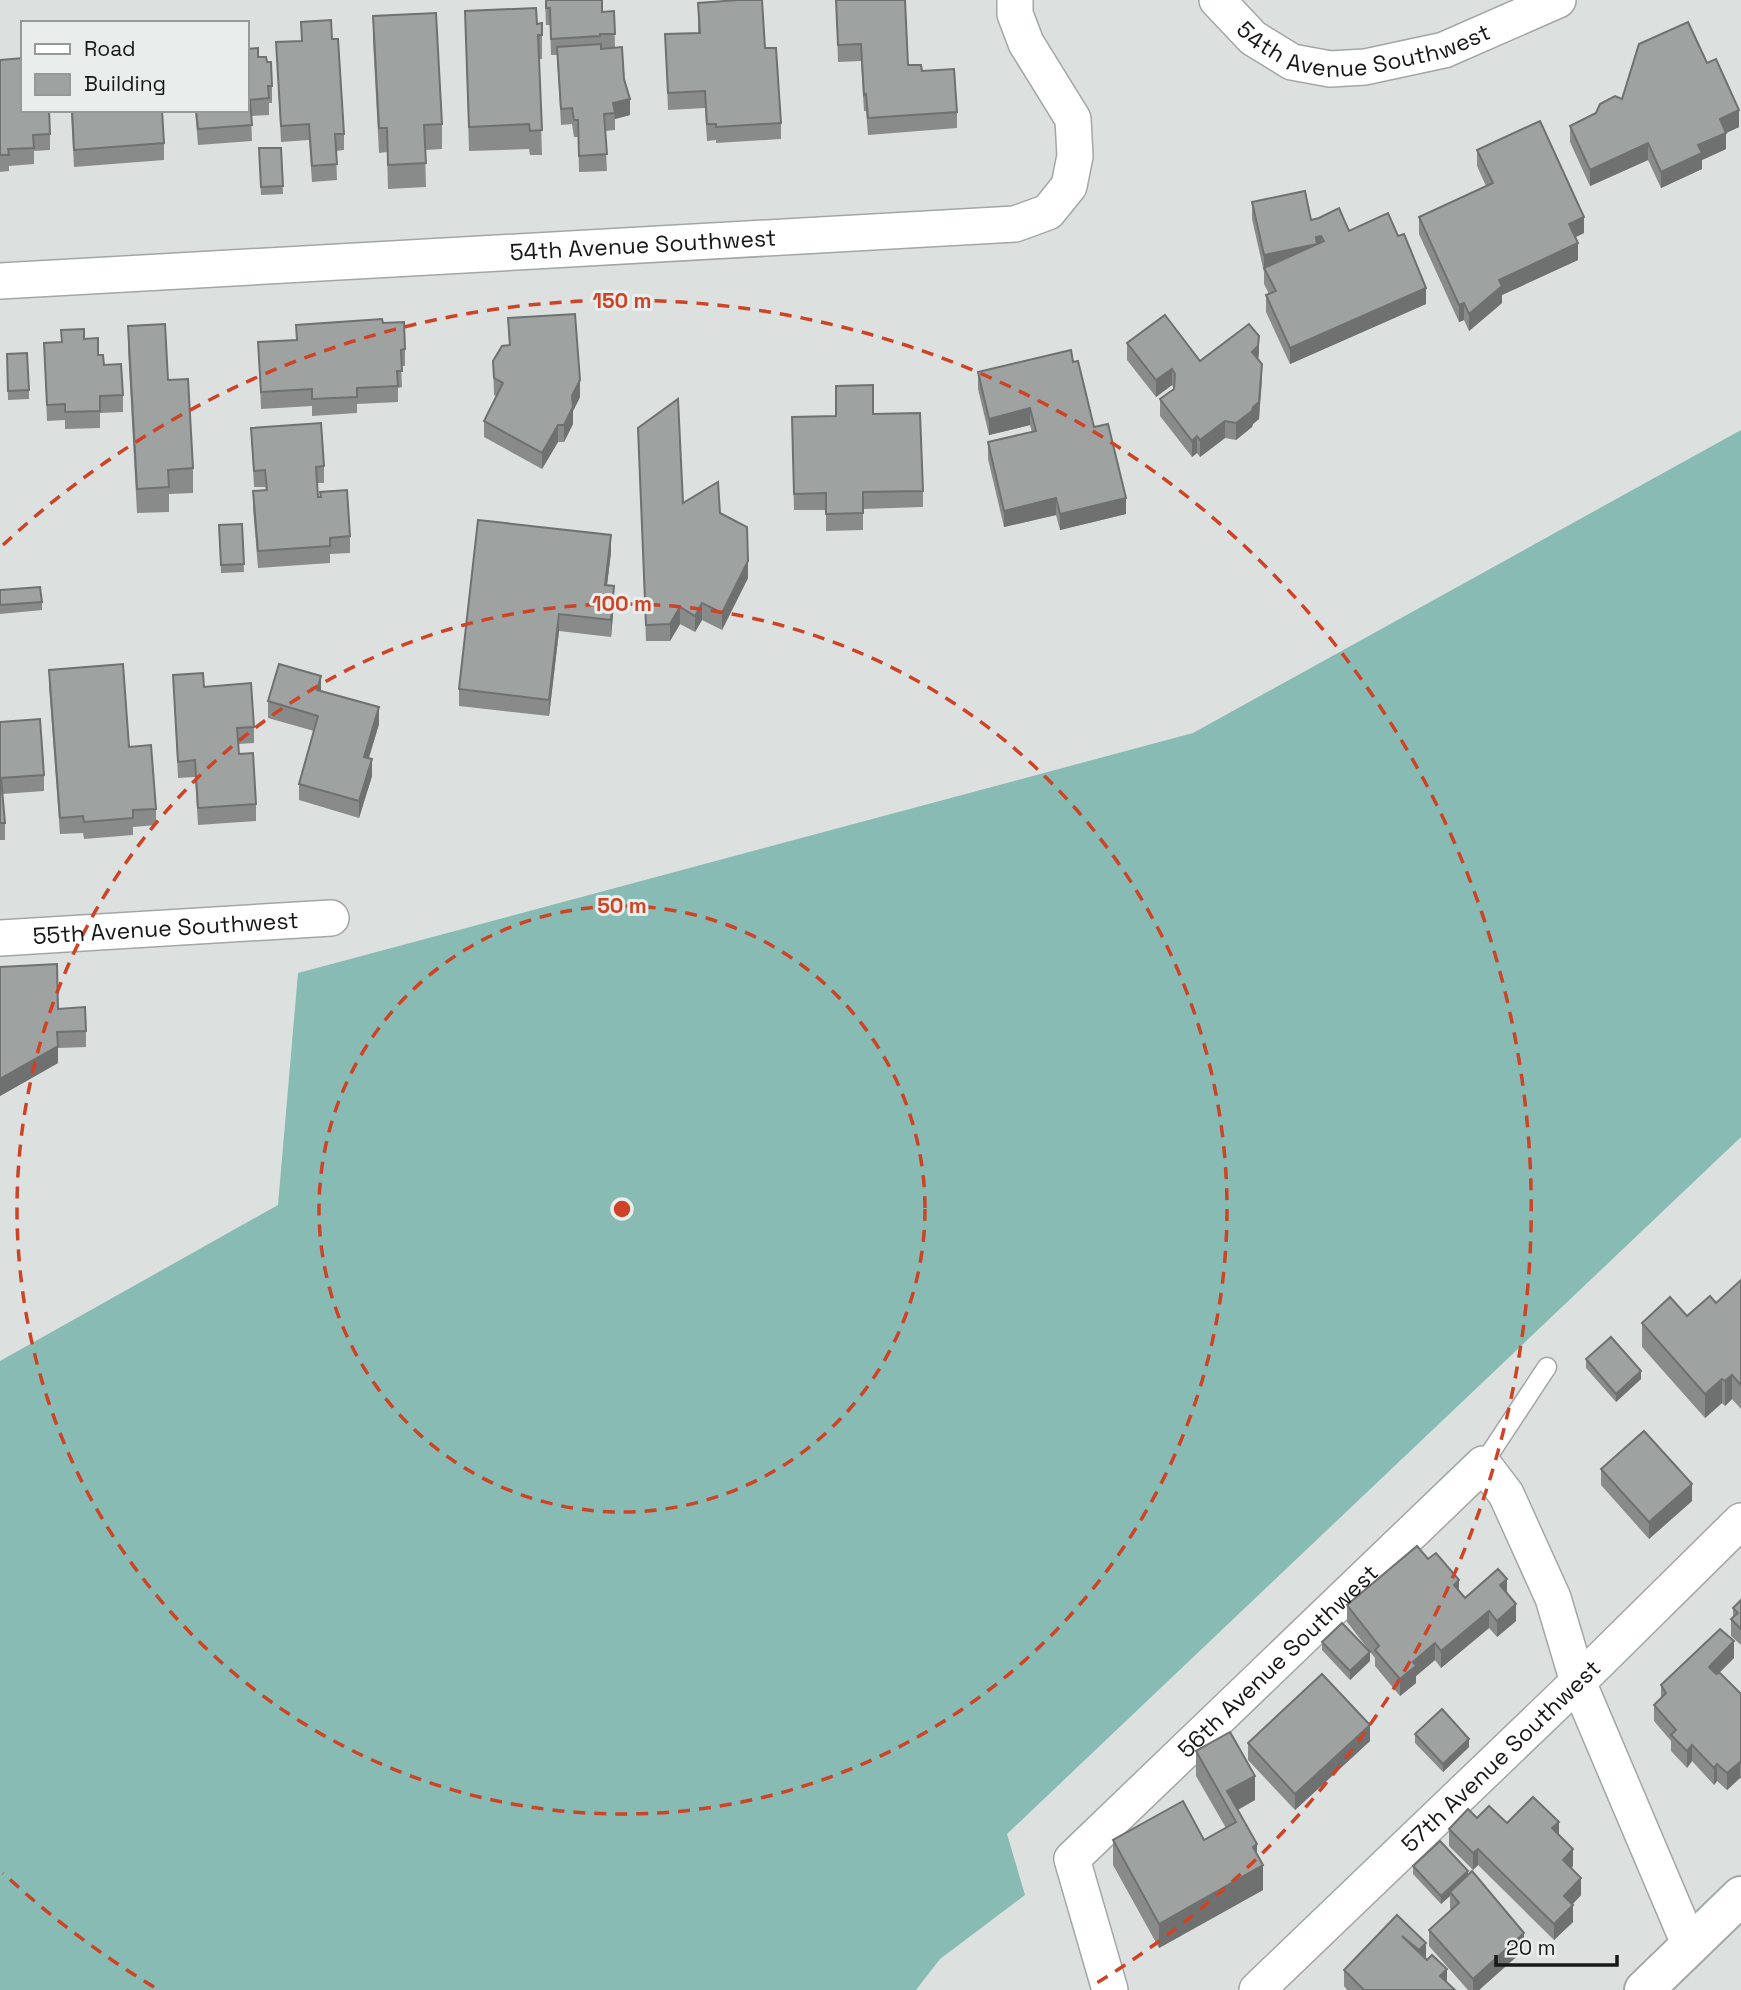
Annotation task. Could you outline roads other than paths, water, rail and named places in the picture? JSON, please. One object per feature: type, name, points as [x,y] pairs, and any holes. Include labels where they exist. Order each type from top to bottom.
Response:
[{"type":"main road","points":[[1644,1990],[1741,1896]]},
{"type":"street","name":"54th Avenue Southwest","points":[[0,281],[1015,224],[1048,212],[1069,186],[1075,156],[1073,119],[1026,43],[1015,14],[1015,0]]},
{"type":"street","name":"54th Avenue Southwest","points":[[1217,0],[1262,44],[1292,62],[1330,69],[1365,67],[1444,50],[1558,0]]},
{"type":"street","name":"55th Avenue Southwest","points":[[0,938],[331,918]]},
{"type":"street","points":[[1483,1464],[1506,1494],[1553,1598],[1578,1682],[1690,1946]]},
{"type":"street","name":"56th Avenue Southwest","points":[[1110,1990],[1072,1859],[1483,1464]]},
{"type":"street","name":"57th Avenue Southwest","points":[[1257,1990],[1578,1682],[1741,1521]]},
{"type":"lane","points":[[1483,1464],[1547,1367]]}]
